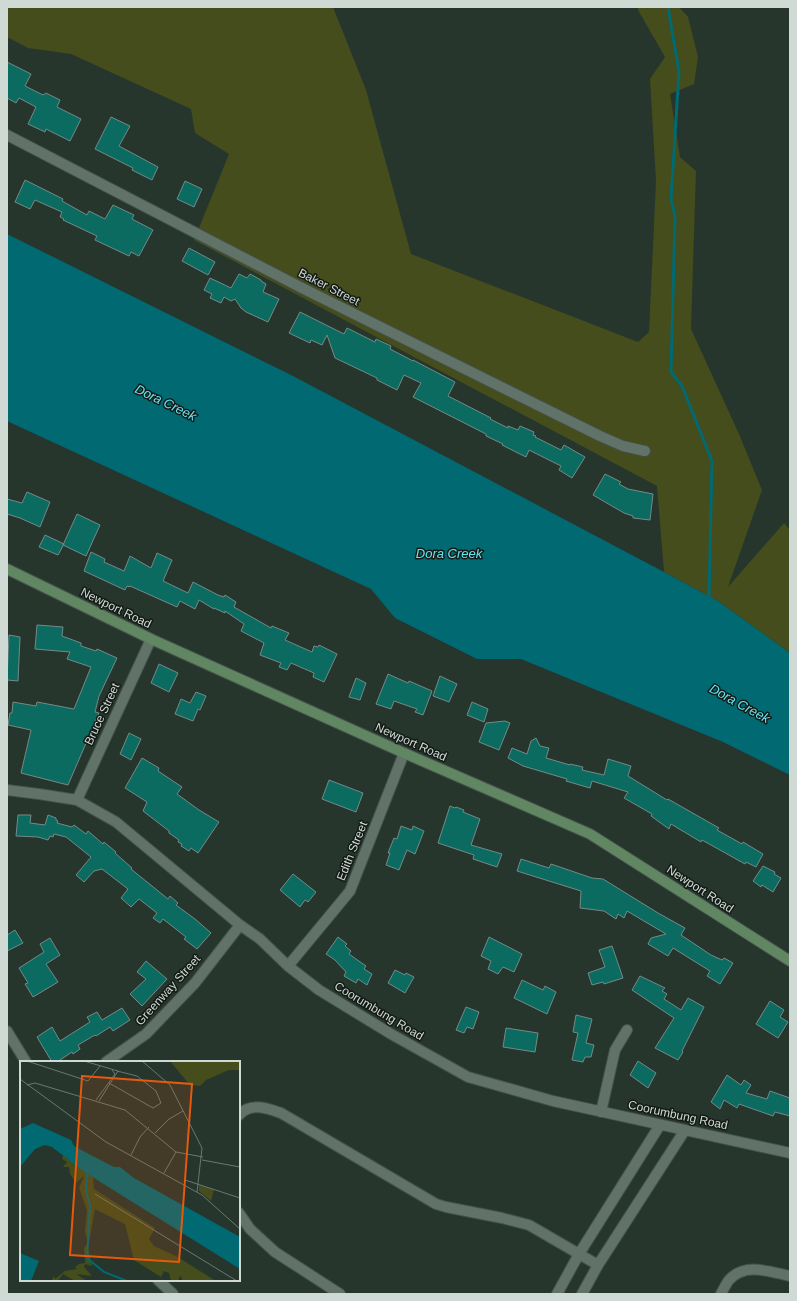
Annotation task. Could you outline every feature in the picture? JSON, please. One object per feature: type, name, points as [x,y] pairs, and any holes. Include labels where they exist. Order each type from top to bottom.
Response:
[{"type":"street","name":"Baker Street","points":[[7,135],[337,306],[600,436],[623,446],[645,451]]},
{"type":"street","name":"Newport Road","points":[[7,570],[151,639],[404,753],[590,834],[790,962]]},
{"type":"street","name":"Bruce Street","points":[[77,800],[151,639]]},
{"type":"street","name":"Edith Street","points":[[288,966],[350,891],[404,753]]},
{"type":"street","name":"Coorumbung Road","points":[[7,790],[77,800],[116,822],[260,940],[288,966],[326,994],[391,1034],[468,1077],[553,1102],[790,1153]]},
{"type":"street","name":"Greenway Street","points":[[107,1061],[146,1034],[195,983],[240,925]]},
{"type":"street","points":[[601,1112],[615,1050],[627,1030]]},
{"type":"street","points":[[7,1031],[25,1061]]},
{"type":"street","points":[[240,1114],[254,1108],[264,1107],[281,1113],[436,1204],[529,1224],[598,1265]]},
{"type":"street","points":[[557,1294],[579,1254],[660,1125]]},
{"type":"street","points":[[582,1294],[598,1265],[685,1130]]},
{"type":"street","points":[[240,1214],[250,1229],[275,1252],[340,1294]]},
{"type":"street","points":[[721,1294],[729,1280],[738,1273],[750,1269],[763,1270],[790,1276]]},
{"type":"street","points":[[159,1281],[173,1294]]},
{"type":"green space","points":[[7,7],[333,7],[366,90],[411,254],[638,342],[649,332],[656,181],[650,79],[665,57],[638,10],[638,7],[679,7],[688,17],[698,57],[694,84],[670,94],[680,157],[696,171],[691,329],[739,434],[762,490],[728,587],[784,523],[790,530],[790,653],[718,601],[664,572],[657,486],[194,240],[229,154],[195,133],[191,109],[71,54],[28,48],[7,37]]},
{"type":"water","name":"Dora Creek","points":[[7,234],[293,376],[718,601],[790,653],[790,775],[723,742],[521,659],[477,659],[395,618],[371,589],[7,421]]},
{"type":"building","points":[[7,62],[31,74],[25,86],[43,95],[46,93],[60,100],[57,107],[81,119],[70,141],[46,129],[45,132],[28,124],[36,107],[19,98],[16,103],[7,98]]},
{"type":"building","points":[[111,117],[130,126],[119,146],[158,167],[152,180],[132,170],[133,168],[95,149]]},
{"type":"building","points":[[25,180],[63,199],[62,201],[87,215],[89,211],[105,219],[113,205],[134,215],[132,219],[153,230],[139,256],[131,252],[129,256],[95,240],[97,236],[63,220],[64,219],[60,217],[62,212],[35,200],[30,209],[15,202]]},
{"type":"building","points":[[185,181],[202,189],[194,207],[177,199]]},
{"type":"building","points":[[189,248],[215,262],[208,275],[182,261]]},
{"type":"building","points":[[239,274],[247,278],[250,274],[261,280],[266,284],[263,292],[279,299],[268,322],[246,312],[241,308],[235,299],[231,301],[224,297],[221,303],[210,298],[212,294],[204,290],[210,278],[231,288]]},
{"type":"building","points":[[300,312],[344,334],[347,328],[375,342],[376,339],[391,346],[390,349],[455,382],[448,396],[508,428],[508,426],[518,430],[520,426],[534,432],[533,435],[536,436],[535,437],[561,450],[564,445],[585,457],[572,478],[559,470],[561,466],[529,450],[526,457],[502,445],[503,444],[486,436],[486,434],[413,397],[421,383],[404,375],[397,390],[377,380],[377,378],[335,358],[327,335],[322,345],[311,340],[310,343],[289,333]]},
{"type":"building","points":[[605,474],[621,482],[619,484],[628,489],[653,494],[650,520],[633,518],[633,516],[624,513],[593,495]]},
{"type":"building","points":[[27,492],[50,502],[40,527],[7,514],[7,499],[22,503]]},
{"type":"building","points":[[77,514],[100,525],[86,556],[63,545]]},
{"type":"building","points":[[45,535],[64,544],[58,555],[39,547]]},
{"type":"building","points":[[91,552],[105,559],[104,562],[124,571],[130,556],[151,568],[157,553],[172,560],[163,581],[188,593],[193,582],[218,595],[224,597],[225,595],[236,602],[234,607],[271,628],[272,626],[289,633],[285,640],[312,652],[314,646],[318,647],[319,645],[337,654],[324,682],[313,677],[314,673],[291,663],[287,670],[279,667],[281,663],[260,655],[264,643],[241,631],[244,624],[225,611],[225,613],[214,609],[199,600],[195,609],[180,601],[177,607],[130,586],[127,586],[125,590],[84,571]]},
{"type":"building","points":[[37,625],[63,627],[62,636],[81,643],[81,646],[96,651],[97,649],[117,658],[99,696],[95,712],[99,713],[68,785],[21,773],[31,730],[8,725],[10,713],[12,713],[13,702],[36,706],[37,702],[74,709],[91,667],[67,659],[70,652],[35,649]]},
{"type":"building","points":[[9,635],[20,637],[18,681],[7,680]]},
{"type":"building","points":[[159,664],[178,673],[169,692],[151,683]]},
{"type":"building","points":[[388,674],[432,691],[423,715],[415,712],[417,709],[394,701],[391,709],[376,704]]},
{"type":"building","points":[[440,676],[457,684],[449,702],[433,696]]},
{"type":"building","points":[[356,678],[366,683],[360,700],[349,697]]},
{"type":"building","points":[[196,692],[206,696],[193,721],[175,714],[181,699],[190,703]]},
{"type":"building","points":[[472,702],[488,709],[484,722],[467,715]]},
{"type":"building","points":[[505,721],[510,723],[499,750],[479,742],[486,723]]},
{"type":"building","points":[[129,733],[141,739],[131,760],[120,754]]},
{"type":"building","points":[[536,738],[540,746],[549,748],[546,758],[583,767],[582,770],[604,775],[608,759],[631,766],[628,776],[667,800],[668,799],[719,828],[717,830],[742,844],[743,842],[763,854],[756,867],[746,862],[745,864],[702,840],[701,842],[671,824],[669,829],[651,816],[652,814],[624,798],[628,792],[592,781],[590,788],[566,781],[567,779],[523,766],[508,758],[512,748],[527,754],[531,741]]},
{"type":"building","points":[[142,758],[159,768],[158,771],[182,787],[177,794],[219,822],[198,853],[191,848],[189,851],[181,846],[182,844],[178,842],[179,840],[143,811],[147,802],[125,788]]},
{"type":"building","points":[[329,780],[363,793],[356,812],[322,799]]},
{"type":"building","points":[[450,806],[464,810],[463,812],[480,819],[471,845],[502,854],[497,867],[473,859],[474,855],[438,843]]},
{"type":"building","points":[[18,815],[31,815],[30,823],[45,825],[48,815],[56,818],[58,821],[57,823],[72,827],[74,825],[86,834],[88,831],[103,844],[104,842],[116,852],[115,853],[132,868],[131,869],[168,899],[170,896],[178,903],[176,905],[211,933],[197,949],[184,939],[186,937],[163,919],[160,923],[153,918],[157,913],[139,899],[131,907],[121,898],[128,889],[102,869],[94,871],[84,882],[76,875],[91,857],[66,837],[54,834],[53,837],[50,836],[48,840],[38,837],[16,836]]},
{"type":"building","points":[[401,826],[412,830],[413,826],[424,831],[415,854],[407,850],[399,870],[386,865],[390,853],[388,853],[394,838],[397,839]]},
{"type":"building","points":[[521,859],[549,868],[551,864],[592,878],[603,879],[685,928],[681,935],[711,955],[722,960],[724,958],[733,963],[720,984],[707,976],[710,971],[673,948],[668,956],[648,944],[651,938],[666,934],[627,911],[624,918],[618,914],[616,919],[604,911],[580,908],[581,891],[517,871]]},
{"type":"building","points":[[763,866],[775,872],[774,874],[781,878],[773,892],[762,885],[761,887],[753,881]]},
{"type":"building","points":[[293,874],[316,892],[308,902],[305,900],[300,907],[280,890]]},
{"type":"building","points":[[15,930],[23,943],[7,951],[7,935]]},
{"type":"building","points":[[338,937],[347,944],[345,946],[351,951],[349,954],[366,966],[364,969],[372,974],[367,985],[358,979],[356,983],[344,976],[346,972],[335,960],[326,954]]},
{"type":"building","points":[[489,937],[522,954],[514,972],[503,967],[498,974],[488,969],[491,961],[481,956]]},
{"type":"building","points":[[50,938],[60,955],[46,964],[58,982],[33,997],[25,984],[28,983],[19,968],[44,952],[40,944]]},
{"type":"building","points":[[612,946],[623,978],[604,984],[603,982],[592,985],[588,973],[605,967],[599,950]]},
{"type":"building","points":[[146,961],[167,979],[142,1006],[130,994],[146,979],[137,972]]},
{"type":"building","points":[[395,970],[405,975],[406,973],[414,977],[405,993],[388,983]]},
{"type":"building","points":[[640,976],[665,988],[662,991],[667,994],[664,999],[681,1010],[688,998],[704,1007],[678,1060],[655,1048],[674,1018],[632,990]]},
{"type":"building","points":[[522,980],[543,990],[545,986],[556,992],[547,1014],[514,998]]},
{"type":"building","points":[[770,1001],[784,1010],[780,1017],[788,1022],[778,1038],[756,1024]]},
{"type":"building","points":[[466,1007],[479,1012],[473,1029],[467,1027],[464,1033],[456,1030]]},
{"type":"building","points":[[122,1008],[130,1020],[113,1031],[110,1027],[96,1036],[95,1035],[78,1045],[80,1049],[73,1054],[72,1052],[58,1061],[51,1061],[37,1037],[52,1027],[60,1041],[90,1022],[87,1017],[97,1012],[102,1020]]},
{"type":"building","points":[[576,1015],[592,1019],[586,1043],[594,1045],[591,1057],[585,1057],[583,1062],[572,1060],[578,1033],[573,1032]]},
{"type":"building","points":[[506,1028],[538,1033],[535,1052],[503,1047]]},
{"type":"building","points":[[638,1061],[656,1073],[648,1088],[630,1075]]},
{"type":"building","points":[[727,1075],[741,1085],[744,1080],[751,1085],[746,1093],[767,1099],[770,1091],[790,1098],[790,1116],[775,1112],[773,1116],[739,1104],[737,1108],[724,1100],[720,1109],[711,1102]]},
{"type":"waterway","points":[[668,7],[679,72],[671,199],[675,216],[671,372],[682,386],[712,461],[709,597]]}]
